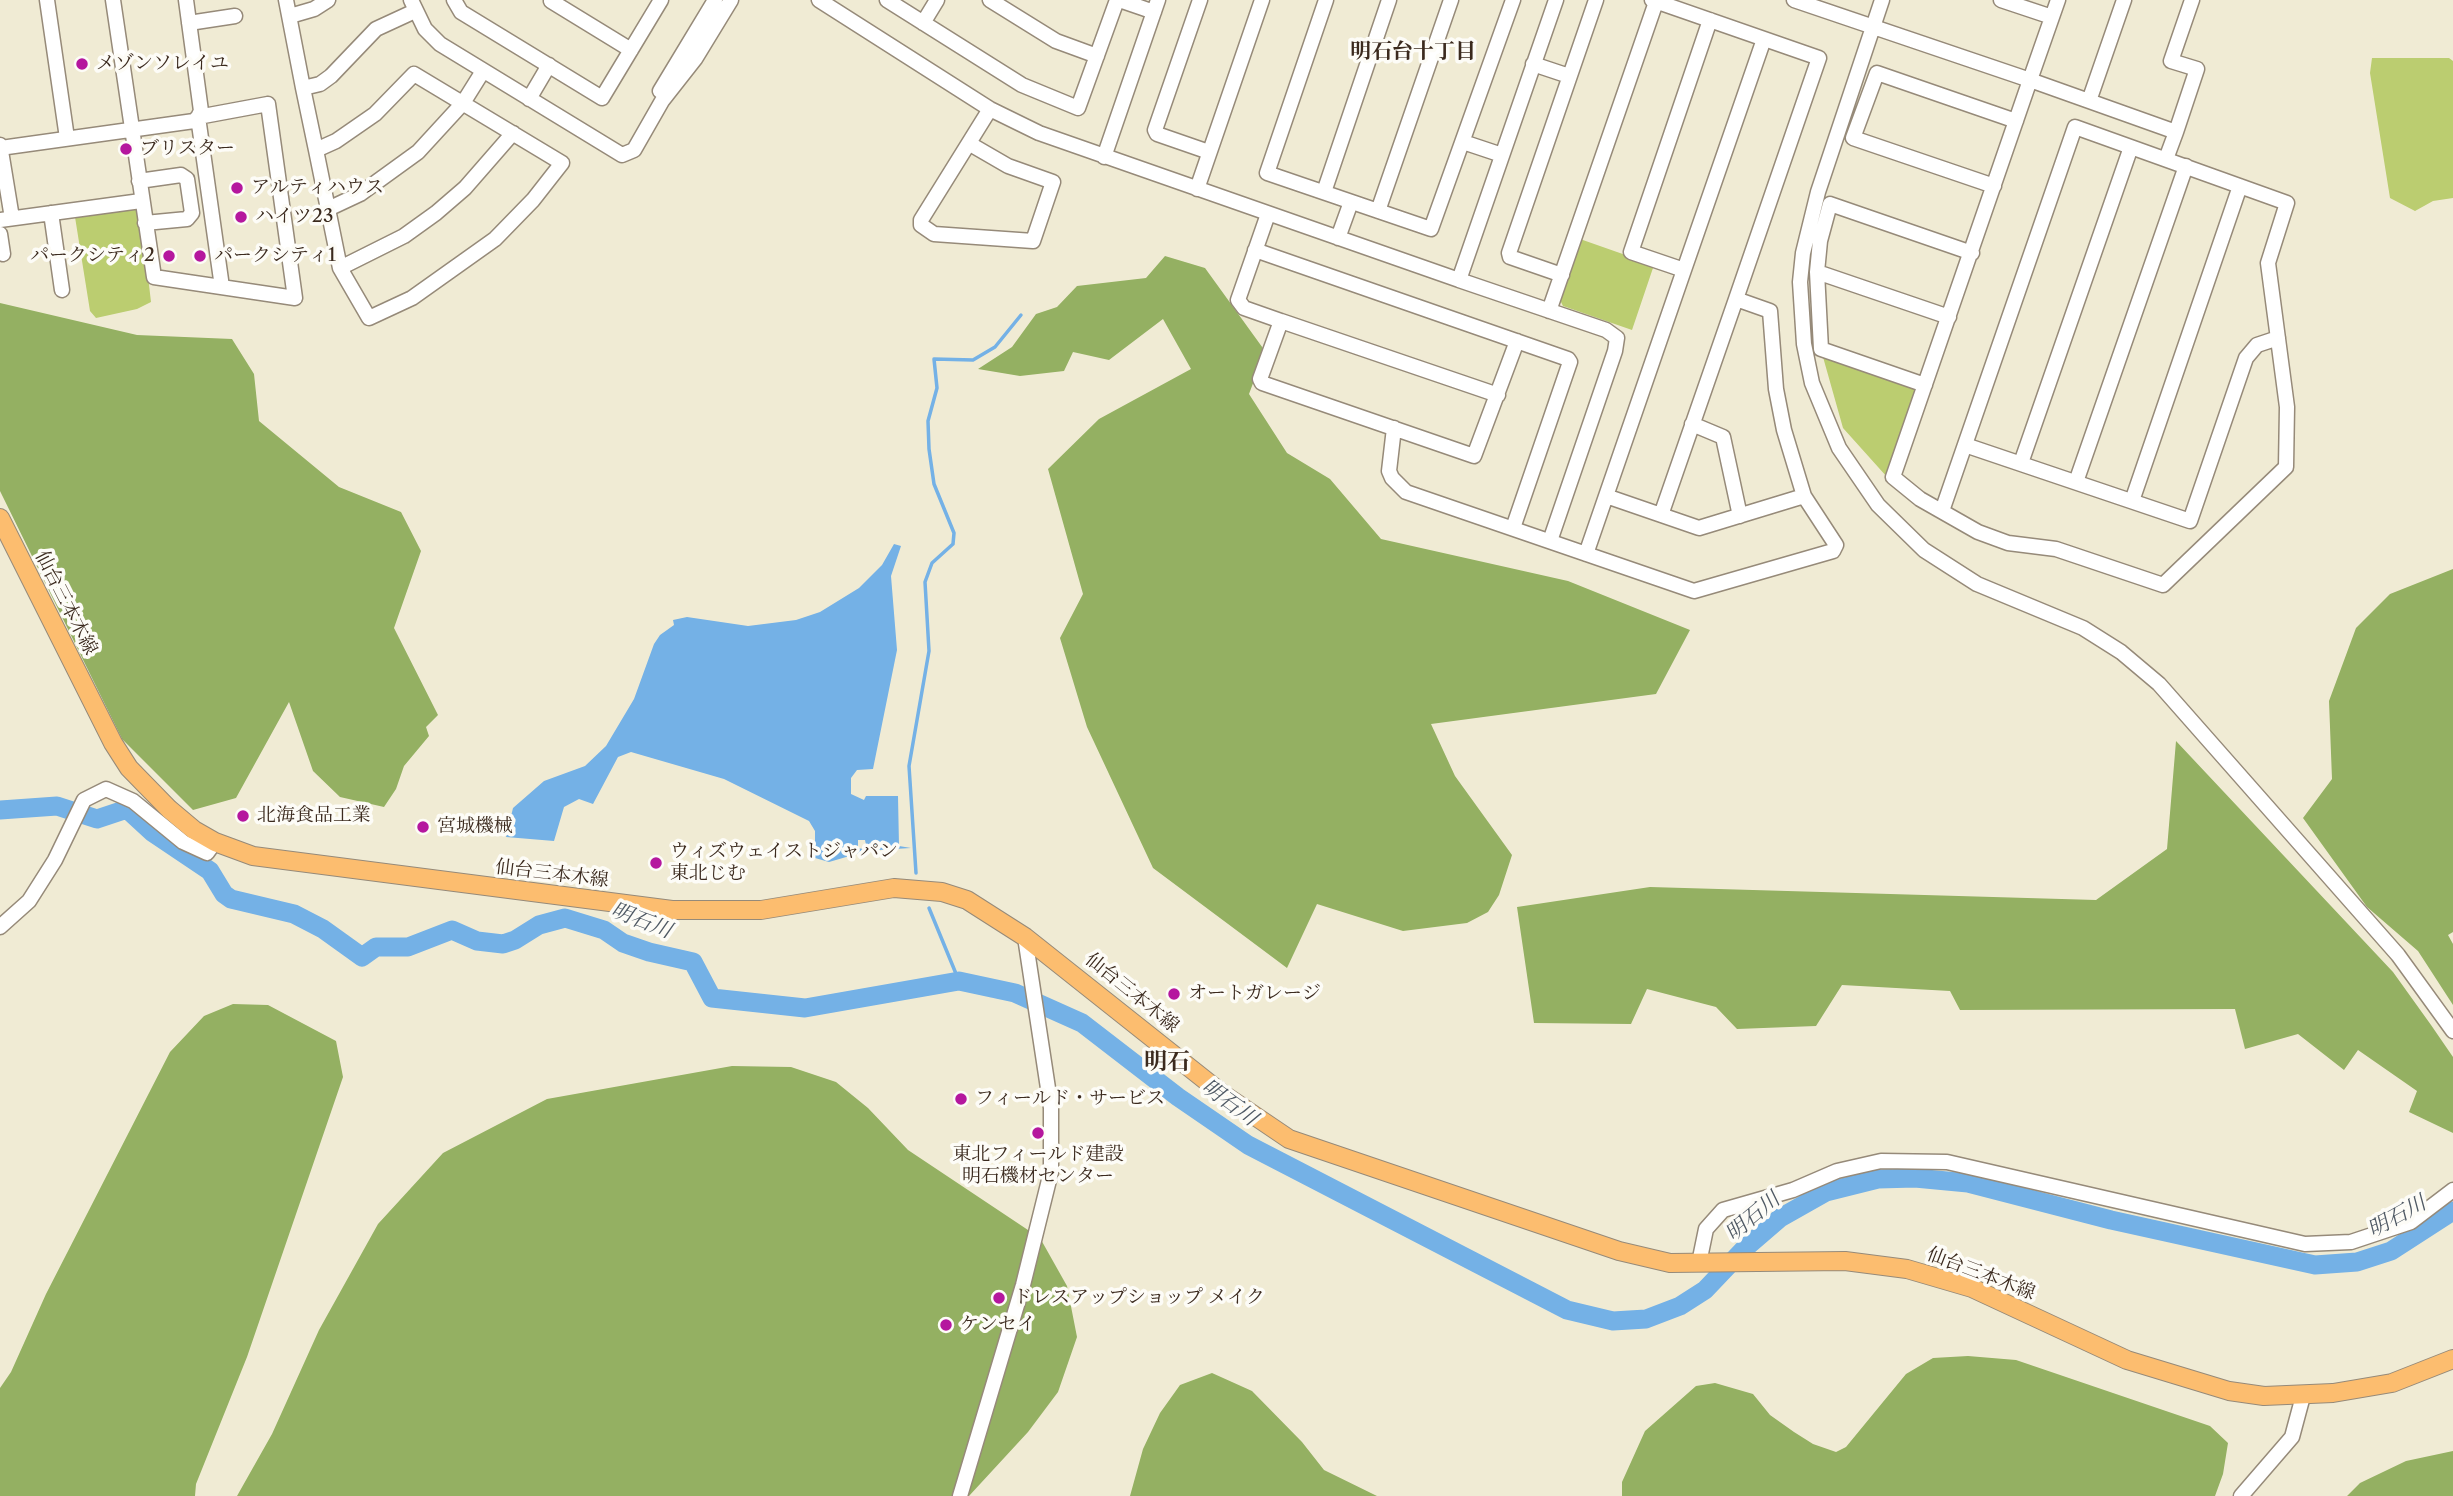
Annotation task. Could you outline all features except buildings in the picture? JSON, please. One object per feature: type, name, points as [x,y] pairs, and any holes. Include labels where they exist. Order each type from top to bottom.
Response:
[{"type":"main road","name":"仙台三本木線","points":[[0,518],[113,743],[129,768],[169,809],[215,842],[282,862],[672,910],[761,910],[894,888],[928,890],[967,900],[1025,937],[1224,1095],[1289,1139],[1619,1251],[1670,1263],[1852,1261],[1931,1275],[1972,1289],[2152,1369],[2229,1391],[2303,1396],[2392,1383],[2453,1359]]},
{"type":"street","points":[[47,0],[68,138]]},
{"type":"street","points":[[113,0],[132,130],[141,201],[154,277],[295,298],[268,104],[132,130],[0,147],[6,219],[141,201]]},
{"type":"street","points":[[186,0],[201,111],[198,117],[222,287]]},
{"type":"street","points":[[286,0],[303,88],[340,268],[369,318],[412,298],[465,263],[495,239],[533,200],[562,163],[414,74],[375,114],[336,141],[316,150]]},
{"type":"street","points":[[289,16],[314,9],[328,0]]},
{"type":"street","points":[[454,0],[461,12],[602,98],[659,1]]},
{"type":"street","points":[[547,0],[631,50]]},
{"type":"street","points":[[622,155],[715,0]]},
{"type":"street","points":[[622,155],[634,150],[662,101],[695,59],[731,0]]},
{"type":"street","points":[[819,0],[990,108],[1040,133],[1613,333],[1618,344],[1550,541]]},
{"type":"street","points":[[887,0],[1034,92],[1077,107],[1118,0],[1156,6],[1104,157]]},
{"type":"street","points":[[923,23],[937,0]]},
{"type":"street","points":[[990,0],[1056,41],[1097,56]]},
{"type":"street","points":[[1200,0],[1155,130],[1157,134],[1209,152]]},
{"type":"street","points":[[1197,189],[1262,0]]},
{"type":"street","points":[[1326,0],[1267,173],[1431,229],[1434,227],[1513,0]]},
{"type":"street","points":[[1324,192],[1390,0]]},
{"type":"street","points":[[1378,211],[1451,0]]},
{"type":"street","points":[[1459,280],[1556,0]]},
{"type":"street","points":[[1562,275],[1510,257],[1509,253],[1596,0]]},
{"type":"street","points":[[1794,0],[2176,132]]},
{"type":"street","points":[[1882,0],[1808,227],[1800,282],[1804,344],[1812,383],[1839,448],[1878,505],[1924,550],[1978,584],[2083,628],[2121,652],[2159,684],[2398,956],[2453,1031]]},
{"type":"street","points":[[2001,0],[2052,17]]},
{"type":"street","points":[[1942,511],[2076,127],[2287,203],[2268,263],[2287,407],[2286,467],[2163,585],[2056,550],[2008,543],[1978,532],[1920,499],[1893,477],[2058,0]]},
{"type":"street","points":[[2089,101],[2124,0]]},
{"type":"street","points":[[2166,159],[2197,69],[2171,61],[2192,0]]},
{"type":"street","points":[[1549,311],[1654,1],[1819,58],[1661,515]]},
{"type":"street","points":[[303,88],[320,84],[331,76],[376,29],[413,5],[425,29],[440,44],[622,155]]},
{"type":"street","points":[[189,23],[235,16]]},
{"type":"street","points":[[1684,270],[1631,252],[1710,20]]},
{"type":"street","points":[[1586,554],[1764,39]]},
{"type":"street","points":[[1534,64],[1569,76]]},
{"type":"street","points":[[529,99],[549,65]]},
{"type":"street","points":[[328,209],[360,194],[408,160],[441,130],[463,103],[483,71]]},
{"type":"street","points":[[1994,186],[1853,138],[1877,73],[2016,121]]},
{"type":"street","points":[[970,144],[1008,166],[1053,182],[1032,241],[934,234],[921,225],[921,220],[990,108]]},
{"type":"street","points":[[340,268],[404,236],[436,213],[465,188],[513,133]]},
{"type":"street","points":[[1463,142],[1502,155]]},
{"type":"street","points":[[2021,463],[2131,147]]},
{"type":"street","points":[[2076,482],[2186,166]]},
{"type":"street","points":[[139,181],[181,175],[187,179],[189,191],[192,213],[187,219],[145,223]]},
{"type":"street","points":[[2132,501],[2240,186]]},
{"type":"street","points":[[1338,238],[1351,202]]},
{"type":"street","points":[[1925,385],[1821,349],[1817,272],[1820,241],[1830,204],[1972,253]]},
{"type":"street","points":[[51,213],[62,289]]},
{"type":"street","points":[[1268,214],[1238,300],[1244,308],[1498,395]]},
{"type":"street","points":[[0,234],[3,254]]},
{"type":"street","points":[[1255,250],[1570,362],[1513,528]]},
{"type":"street","points":[[1817,272],[1949,317]]},
{"type":"street","points":[[1394,428],[1389,471],[1400,487],[1586,554],[1700,591],[1833,551],[1836,545],[1804,496],[1781,417],[1770,311],[1736,299]]},
{"type":"street","points":[[1281,321],[1260,379],[1262,383],[1474,456],[1517,341]]},
{"type":"street","points":[[1965,444],[2190,521],[2246,358],[2258,345],[2278,338]]},
{"type":"street","points":[[1692,424],[1723,437],[1740,516]]},
{"type":"street","points":[[1606,496],[1699,528],[1804,496]]},
{"type":"street","points":[[0,927],[29,901],[84,800],[106,789],[114,790],[132,801],[183,842],[207,853],[215,842]]},
{"type":"street","points":[[960,1496],[1023,1285],[1051,1172],[1051,1108],[1025,937]]},
{"type":"street","points":[[1706,1263],[1706,1229],[1723,1210],[1793,1190],[1837,1171],[1881,1161],[1947,1161],[2305,1244],[2351,1242],[2411,1222],[2453,1190]]},
{"type":"street","points":[[2241,1496],[2292,1437],[2303,1396]]},
{"type":"green space","points":[[2372,58],[2449,58],[2453,61],[2453,198],[2433,201],[2415,211],[2390,198],[2370,73]]},
{"type":"green space","points":[[140,208],[151,302],[137,309],[96,318],[90,311],[75,217]]},
{"type":"green space","points":[[1580,239],[1654,265],[1632,330],[1563,306],[1559,298]]},
{"type":"green space","points":[[1165,256],[1205,268],[1265,351],[1249,394],[1287,453],[1330,479],[1381,539],[1568,581],[1690,630],[1656,694],[1431,724],[1455,776],[1512,855],[1499,895],[1488,912],[1467,923],[1403,931],[1317,904],[1287,968],[1153,868],[1087,727],[1060,638],[1083,594],[1048,469],[1099,419],[1191,369],[1163,319],[1109,360],[1073,352],[1064,371],[1020,376],[978,369],[1012,347],[1036,314],[1057,307],[1077,286],[1146,278]]},
{"type":"green space","points":[[0,303],[137,335],[232,339],[254,374],[259,421],[339,487],[401,512],[421,551],[394,628],[438,715],[426,727],[429,736],[404,766],[396,789],[384,807],[340,797],[313,771],[289,702],[236,798],[193,810],[122,739],[0,491]]},
{"type":"green space","points":[[1823,357],[1913,384],[1917,393],[1887,477],[1843,428]]},
{"type":"green space","points":[[2453,569],[2453,932],[2448,935],[2453,944],[2453,1005],[2418,951],[2367,907],[2303,818],[2332,779],[2329,701],[2356,628],[2390,594]]},
{"type":"green space","points":[[2176,741],[2393,972],[2431,1025],[2453,1057],[2453,1133],[2409,1112],[2417,1091],[2358,1050],[2344,1070],[2298,1034],[2245,1049],[2235,1009],[1960,1010],[1950,991],[1842,985],[1816,1026],[1737,1029],[1716,1007],[1647,989],[1631,1024],[1534,1023],[1517,907],[1650,887],[2096,900],[2167,849]]},
{"type":"green space","points":[[233,1004],[268,1005],[336,1041],[343,1077],[247,1357],[196,1484],[195,1496],[0,1496],[0,1388],[11,1372],[46,1294],[170,1052],[204,1016]]},
{"type":"green space","points":[[732,1066],[791,1067],[836,1082],[868,1108],[908,1150],[1040,1238],[1067,1286],[1077,1337],[1058,1392],[1028,1432],[969,1496],[237,1496],[272,1434],[319,1330],[378,1224],[443,1153],[547,1099]]},
{"type":"green space","points":[[1968,1356],[2016,1360],[2210,1426],[2228,1443],[2223,1474],[2215,1496],[1622,1496],[1622,1482],[1645,1431],[1696,1386],[1715,1383],[1753,1394],[1770,1415],[1794,1432],[1813,1444],[1836,1452],[1846,1447],[1906,1374],[1933,1358]]},
{"type":"green space","points":[[1212,1373],[1252,1391],[1302,1442],[1324,1470],[1377,1496],[1130,1496],[1143,1449],[1160,1413],[1180,1385]]},
{"type":"green space","points":[[2453,1451],[2453,1496],[2347,1496],[2360,1483],[2406,1461]]},
{"type":"water","points":[[894,544],[901,546],[891,576],[897,650],[873,769],[857,770],[851,778],[851,794],[864,800],[866,796],[898,796],[899,846],[911,848],[878,850],[878,845],[866,845],[865,840],[858,840],[858,848],[863,849],[860,853],[829,862],[815,858],[815,831],[809,821],[724,779],[631,752],[618,757],[593,804],[579,799],[564,807],[554,841],[506,837],[513,808],[544,781],[585,766],[606,746],[634,699],[654,644],[660,635],[674,625],[673,620],[687,617],[748,626],[796,620],[820,612],[859,588],[882,565]]},
{"type":"waterway","points":[[916,873],[909,766],[929,651],[925,582],[932,563],[953,544],[954,533],[934,484],[929,449],[928,421],[937,388],[934,359],[973,360],[995,347],[1021,315]]},
{"type":"waterway","name":"明石川","points":[[0,810],[57,806],[97,819],[127,809],[152,832],[210,871],[224,894],[231,899],[294,914],[323,929],[362,957],[376,947],[408,947],[452,930],[477,941],[503,944],[539,925],[565,918],[604,930],[623,943],[649,952],[693,962],[712,998],[805,1008],[959,981],[1015,993],[1082,1023],[1178,1097],[1248,1145],[1567,1310],[1613,1321],[1646,1319],[1680,1306],[1705,1290],[1744,1249],[1780,1218],[1826,1192],[1878,1179],[1915,1178],[1968,1183],[2111,1220],[2315,1265],[2357,1262],[2391,1251],[2453,1211]]},
{"type":"waterway","points":[[929,908],[959,981]]},
{"type":"place","name":"メゾンソレイユ","points":[[82,64]]},
{"type":"place","name":"ブリスター","points":[[126,149]]},
{"type":"place","name":"アルティハウス","points":[[237,188]]},
{"type":"place","name":"ハイツ23","points":[[241,217]]},
{"type":"place","name":"パークシティ2","points":[[169,256]]},
{"type":"place","name":"パークシティ1","points":[[200,256]]},
{"type":"place","name":"北海食品工業","points":[[243,816]]},
{"type":"place","name":"宮城機械","points":[[423,827]]},
{"type":"place","name":"ウィズウェイストジャパン 東北じむ","points":[[656,863]]},
{"type":"place","name":"オートガレージ","points":[[1174,994]]},
{"type":"place","name":"フィールド・サービス","points":[[961,1099]]},
{"type":"place","name":"東北フィールド建設 明石機材センター","points":[[1038,1133]]},
{"type":"place","name":"ドレスアップショップ メイク","points":[[999,1298]]},
{"type":"place","name":"ケンセイ","points":[[946,1325]]},
{"type":"district","name":"明石台十丁目","points":[[1413,52]]},
{"type":"district","name":"明石","points":[[1167,1062]]}]
